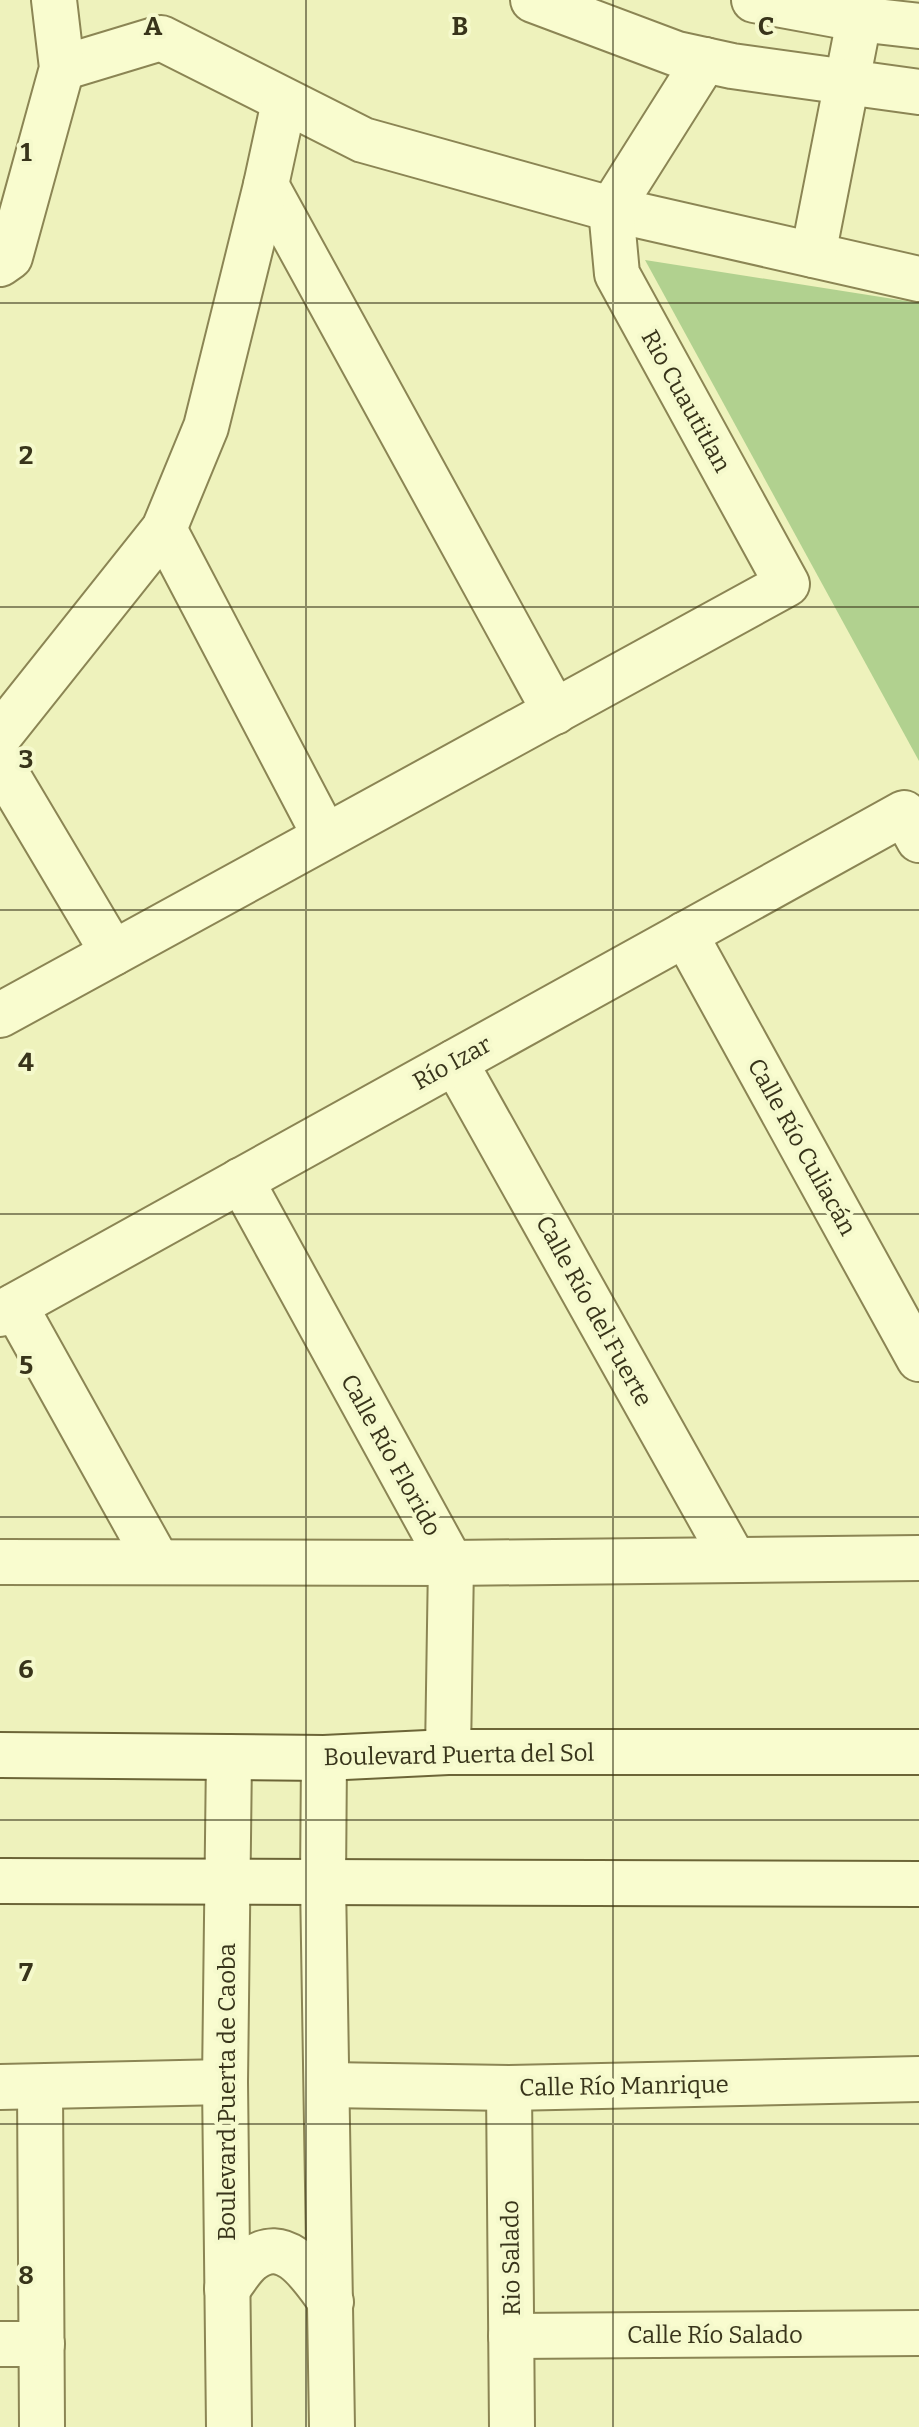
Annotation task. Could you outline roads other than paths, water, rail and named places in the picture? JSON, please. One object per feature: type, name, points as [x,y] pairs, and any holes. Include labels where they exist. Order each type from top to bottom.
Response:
[{"type":"street","points":[[0,264],[10,257],[62,68],[54,0]]},
{"type":"street","points":[[533,0],[677,54],[919,92]]},
{"type":"street","points":[[754,0],[860,9],[919,26]]},
{"type":"street","points":[[813,255],[860,9]]},
{"type":"street","points":[[62,68],[161,38],[363,140],[611,209],[919,279]]},
{"type":"street","points":[[611,209],[705,60]]},
{"type":"street","points":[[0,735],[164,529],[206,427],[284,102]]},
{"type":"street","points":[[0,1015],[555,712],[266,185]]},
{"type":"street","name":"Rio Cuautitlan","points":[[555,712],[787,584],[617,274],[611,209]]},
{"type":"street","points":[[164,529],[325,836]]},
{"type":"street","points":[[0,763],[113,953]]},
{"type":"street","name":"Río Izar","points":[[7,1310],[685,934],[911,827]]},
{"type":"street","name":"Calle Río Culiacán","points":[[685,934],[919,1359]]},
{"type":"street","name":"Calle Río del Fuerte","points":[[455,1062],[734,1560]]},
{"type":"street","name":"Calle Río Florido","points":[[241,1180],[451,1563],[448,1752]]},
{"type":"street","points":[[7,1310],[157,1561]]},
{"type":"street","points":[[0,1562],[451,1563],[919,1558]]},
{"type":"street","name":"Boulevard Puerta del Sol","points":[[0,1755],[324,1758],[448,1752],[919,1752]]},
{"type":"street","name":"Boulevard Puerta de Caoba","points":[[229,1757],[225,2082],[229,2427]]},
{"type":"street","points":[[324,1758],[323,1882],[332,2427]]},
{"type":"street","points":[[0,1881],[919,1884]]},
{"type":"street","name":"Calle Río Manrique","points":[[328,2085],[509,2088],[919,2079]]},
{"type":"street","points":[[42,2427],[21,2344],[20,2087],[225,2082]]},
{"type":"street","name":"Rio Salado","points":[[509,2088],[512,2427]]},
{"type":"street","points":[[227,2289],[250,2260],[266,2251],[285,2252],[305,2267],[331,2302]]},
{"type":"street","name":"Calle Río Salado","points":[[511,2336],[919,2333]]}]
